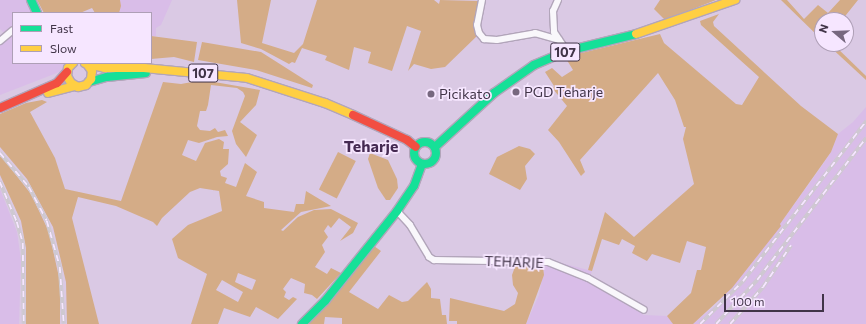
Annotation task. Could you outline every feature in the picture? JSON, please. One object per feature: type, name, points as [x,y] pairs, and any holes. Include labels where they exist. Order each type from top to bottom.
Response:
[{"type":"main road","points":[[31,0],[36,12]]},
{"type":"main road","name":"107","points":[[422,164],[433,162],[436,157],[435,147],[494,93],[534,65],[567,51],[645,32],[735,0]]},
{"type":"main road","name":"107","points":[[86,64],[105,68],[144,68],[214,73],[282,88],[369,122],[407,140],[416,147]]},
{"type":"main road","name":"107","points":[[86,64],[92,71],[89,82]]},
{"type":"main road","points":[[67,68],[68,80],[74,86]]},
{"type":"main road","name":"107","points":[[2,107],[57,83],[67,68]]},
{"type":"main road","name":"107","points":[[2,107],[74,86],[82,86],[107,76],[159,70]]},
{"type":"main road","points":[[302,324],[325,301],[397,211],[414,186],[422,164],[414,157],[416,147],[426,141],[435,147]]},
{"type":"street","points":[[482,0],[477,25],[479,33],[484,39],[497,40],[535,33],[559,40]]},
{"type":"street","points":[[558,0],[553,23],[559,40],[567,51]]},
{"type":"street","points":[[0,41],[12,31]]},
{"type":"street","name":"TEHARJE","points":[[397,211],[410,225],[429,257],[434,260],[548,262],[588,278],[644,310]]},
{"type":"shaded area","points":[[0,0],[28,0],[33,12],[12,12],[12,64],[64,64],[62,71],[0,95],[0,36],[4,33],[0,29]]},
{"type":"shaded area","points":[[37,0],[120,0],[121,6],[119,12],[94,12],[92,8],[82,12],[43,12]]},
{"type":"shaded area","points":[[120,0],[172,0],[161,25],[156,28],[156,36],[152,36],[152,12],[119,12]]},
{"type":"shaded area","points":[[237,0],[271,0],[262,43],[294,53],[303,44],[317,0],[434,0],[439,4],[440,0],[478,1],[475,21],[477,36],[445,67],[431,69],[414,64],[408,71],[421,31],[407,26],[392,71],[368,63],[371,52],[354,47],[349,70],[325,60],[327,56],[302,48],[295,63],[292,62],[289,64],[261,49],[241,43]]},
{"type":"shaded area","points":[[660,0],[716,0],[665,20],[654,9]]},
{"type":"shaded area","points":[[781,0],[787,0],[804,19],[818,5],[827,12],[814,12],[814,32]]},
{"type":"shaded area","points":[[840,0],[858,0],[848,12],[829,12]]},
{"type":"shaded area","points":[[719,14],[713,22],[714,26],[801,106],[838,134],[831,152],[780,224],[781,226],[732,288],[693,324],[673,324],[667,316],[691,293],[697,270],[701,270],[706,247],[687,241],[680,263],[652,254],[647,261],[632,253],[635,246],[622,239],[619,245],[602,239],[592,271],[588,270],[605,212],[634,237],[694,184],[683,139],[686,127],[684,127],[675,100],[658,73],[580,160],[585,172],[581,176],[559,142],[548,130],[567,106],[553,89],[554,86],[545,72],[552,68],[562,77],[573,70],[565,57],[660,34],[664,43],[736,104],[742,105],[759,77],[701,25],[700,21]]},
{"type":"shaded area","points":[[152,36],[197,42],[194,62],[174,57],[152,59]]},
{"type":"shaded area","points":[[202,42],[261,52],[313,85],[312,88],[256,70],[198,60]]},
{"type":"shaded area","points":[[836,52],[841,52],[866,76],[866,80]]},
{"type":"shaded area","points":[[203,80],[260,90],[256,105],[240,122],[257,135],[246,157],[236,144],[232,131],[245,96],[243,92],[237,88],[211,85],[206,111],[200,111],[197,126],[200,130],[210,131],[215,128],[218,132],[225,130],[228,136],[217,137],[199,143],[188,140],[182,155],[196,161],[205,143],[219,139],[224,142],[223,149],[229,149],[228,164],[220,171],[221,176],[227,178],[225,183],[236,187],[245,163],[257,172],[246,196],[264,202],[264,208],[294,212],[296,204],[304,204],[306,191],[331,206],[301,212],[281,230],[283,231],[298,217],[314,210],[331,209],[358,223],[353,233],[340,241],[351,227],[339,218],[331,228],[328,225],[324,231],[328,237],[322,245],[325,252],[315,267],[327,274],[331,268],[341,273],[317,299],[312,295],[304,293],[305,284],[291,278],[283,289],[286,292],[284,297],[289,300],[293,297],[297,299],[278,319],[256,307],[250,317],[224,308],[218,324],[191,324],[207,274],[178,258],[172,239],[188,225],[222,211],[219,191],[200,188],[190,192],[162,218],[157,226],[153,222],[116,206],[78,197],[72,218],[99,324],[67,324],[66,282],[53,227],[27,179],[0,147],[0,114],[26,103],[42,100],[47,102],[30,112],[55,158],[65,189],[121,201],[163,82],[181,84]],"holes":[[[238,273],[256,280],[252,290],[235,282]],[[222,280],[243,292],[238,302],[216,290]]]},
{"type":"shaded area","points":[[866,107],[866,324],[693,324],[717,304],[752,263],[831,152],[838,134],[853,122]]},
{"type":"shaded area","points":[[519,146],[530,149],[535,154],[525,166],[527,179],[520,190],[489,174],[497,157]]},
{"type":"shaded area","points":[[338,152],[356,161],[337,199],[319,189]]},
{"type":"shaded area","points":[[370,153],[388,160],[397,179],[398,188],[390,200],[386,200],[378,188],[368,159]]},
{"type":"shaded area","points":[[0,155],[31,194],[49,232],[60,282],[60,324],[26,324],[26,248],[21,221],[0,175]]},
{"type":"shaded area","points":[[0,189],[17,232],[21,260],[19,324],[0,324]]},
{"type":"shaded area","points":[[374,246],[381,251],[349,292],[378,309],[389,295],[402,302],[408,301],[427,282],[431,289],[431,298],[440,299],[442,315],[446,315],[447,324],[342,324],[342,318],[325,317],[324,324],[306,324],[336,294]]},
{"type":"shaded area","points":[[546,259],[592,271],[588,281],[644,315],[667,316],[673,324],[526,324],[539,295]]},
{"type":"shaded area","points":[[516,264],[536,264],[543,267],[544,275],[526,324],[457,324],[457,321],[449,321],[450,298],[504,311],[515,304],[518,293],[513,285],[512,275]]},
{"type":"railway","points":[[700,324],[743,281],[866,121]]},
{"type":"railway","points":[[716,324],[757,280],[866,138]]},
{"type":"railway","points":[[0,153],[29,187],[47,221],[60,267],[64,324]]},
{"type":"railway","points":[[0,182],[17,222],[23,243],[24,324]]},
{"type":"railway","points":[[730,324],[763,287],[791,245]]},
{"type":"traffic: fast","points":[[31,0],[37,12]]},
{"type":"traffic: fast","points":[[435,147],[494,93],[534,65],[567,51],[636,34]]},
{"type":"traffic: fast","points":[[89,82],[107,77],[146,73]]},
{"type":"traffic: fast","points":[[421,142],[429,142],[436,149],[436,153],[436,157],[429,164],[421,164],[414,157],[414,149],[421,142]]},
{"type":"traffic: fast","points":[[302,324],[325,301],[397,211],[414,186],[422,164]]},
{"type":"traffic: slow","points":[[636,34],[735,0]]},
{"type":"traffic: slow","points":[[72,64],[68,68],[67,76],[71,83],[78,87],[86,85],[91,79],[92,71],[87,64]]},
{"type":"traffic: slow","points":[[89,64],[105,68],[144,68],[247,78],[325,103],[353,115]]},
{"type":"traffic: slow","points":[[48,93],[74,86]]},
{"type":"traffic: jam","points":[[0,108],[57,83],[67,72]]},
{"type":"traffic: jam","points":[[353,115],[407,140],[416,147]]},
{"type":"place","name":"PGD Teharje","points":[[516,92]]},
{"type":"place","name":"Picikato","points":[[431,94]]},
{"type":"district","name":"Teharje","points":[[371,146]]}]
